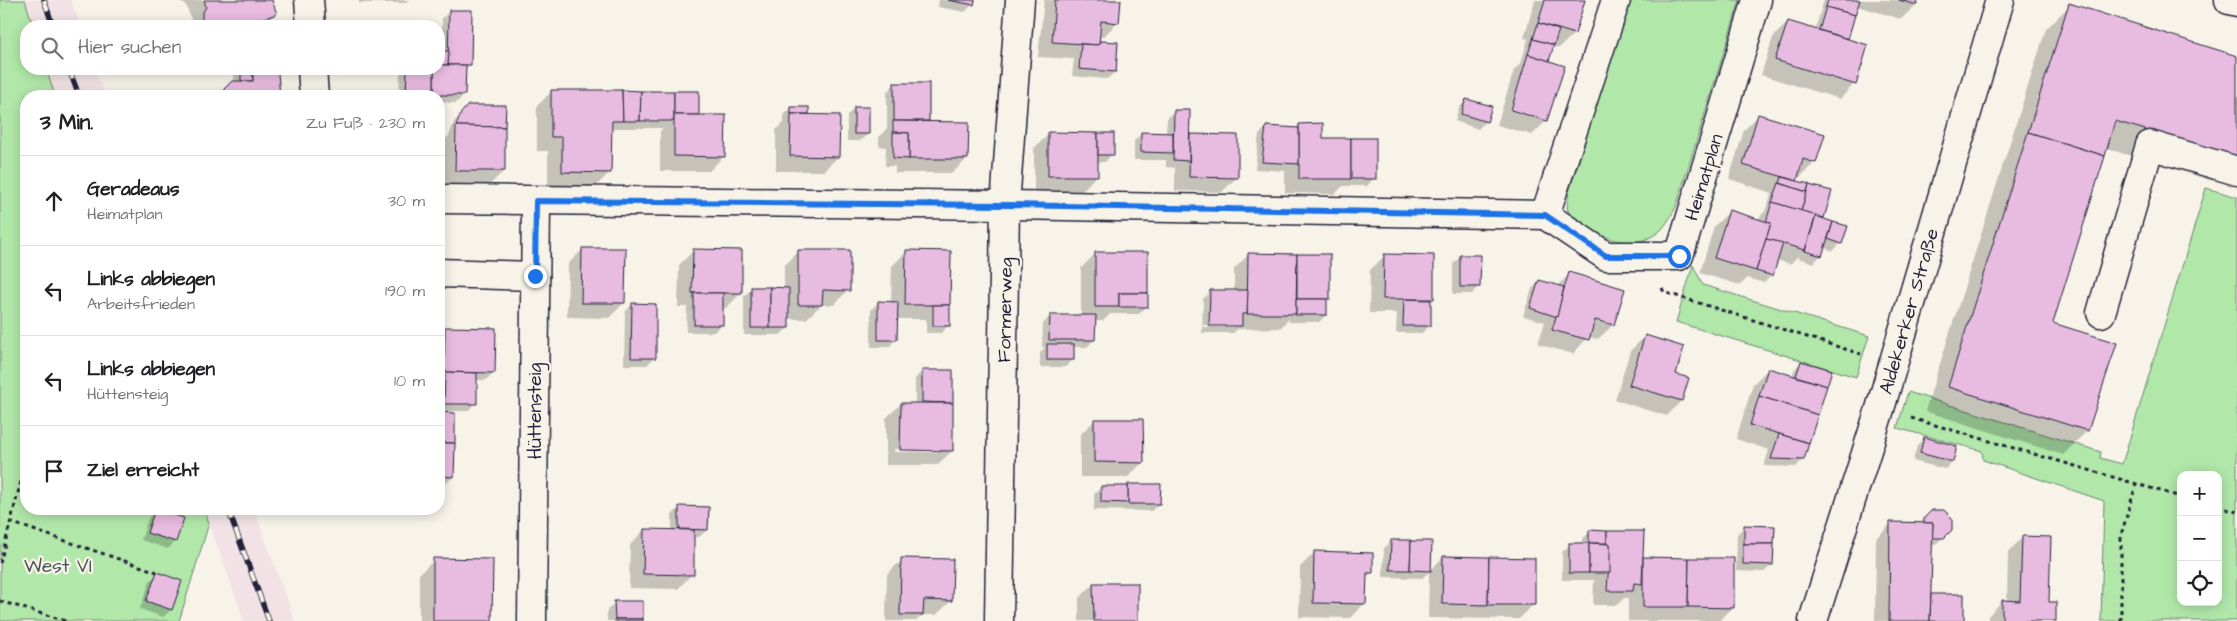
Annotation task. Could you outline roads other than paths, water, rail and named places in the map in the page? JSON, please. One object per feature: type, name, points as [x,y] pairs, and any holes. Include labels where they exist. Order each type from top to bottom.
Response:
[{"type":"street","points":[[309,0],[310,20]]},
{"type":"street","name":"Formerweg","points":[[1000,621],[1005,205],[1020,0]]},
{"type":"street","points":[[445,199],[1005,205],[1545,215],[1616,0]]},
{"type":"street","name":"Heimatplan","points":[[1545,215],[1606,256],[1679,256],[1757,0]]},
{"type":"street","name":"Aldekerker Straße","points":[[1813,621],[1880,409],[2000,0]]},
{"type":"street","points":[[2229,0],[2237,2]]},
{"type":"street","points":[[312,75],[314,90]]},
{"type":"street","points":[[2101,313],[2150,145],[2237,171]]},
{"type":"street","name":"Hüttensteig","points":[[532,621],[536,201]]},
{"type":"street","points":[[445,273],[535,276]]},
{"type":"railway","points":[[44,0],[51,20]]},
{"type":"railway","points":[[71,75],[77,90]]},
{"type":"railway","points":[[230,515],[269,621]]},
{"type":"park label","name":"West VI","points":[[58,565]]}]
